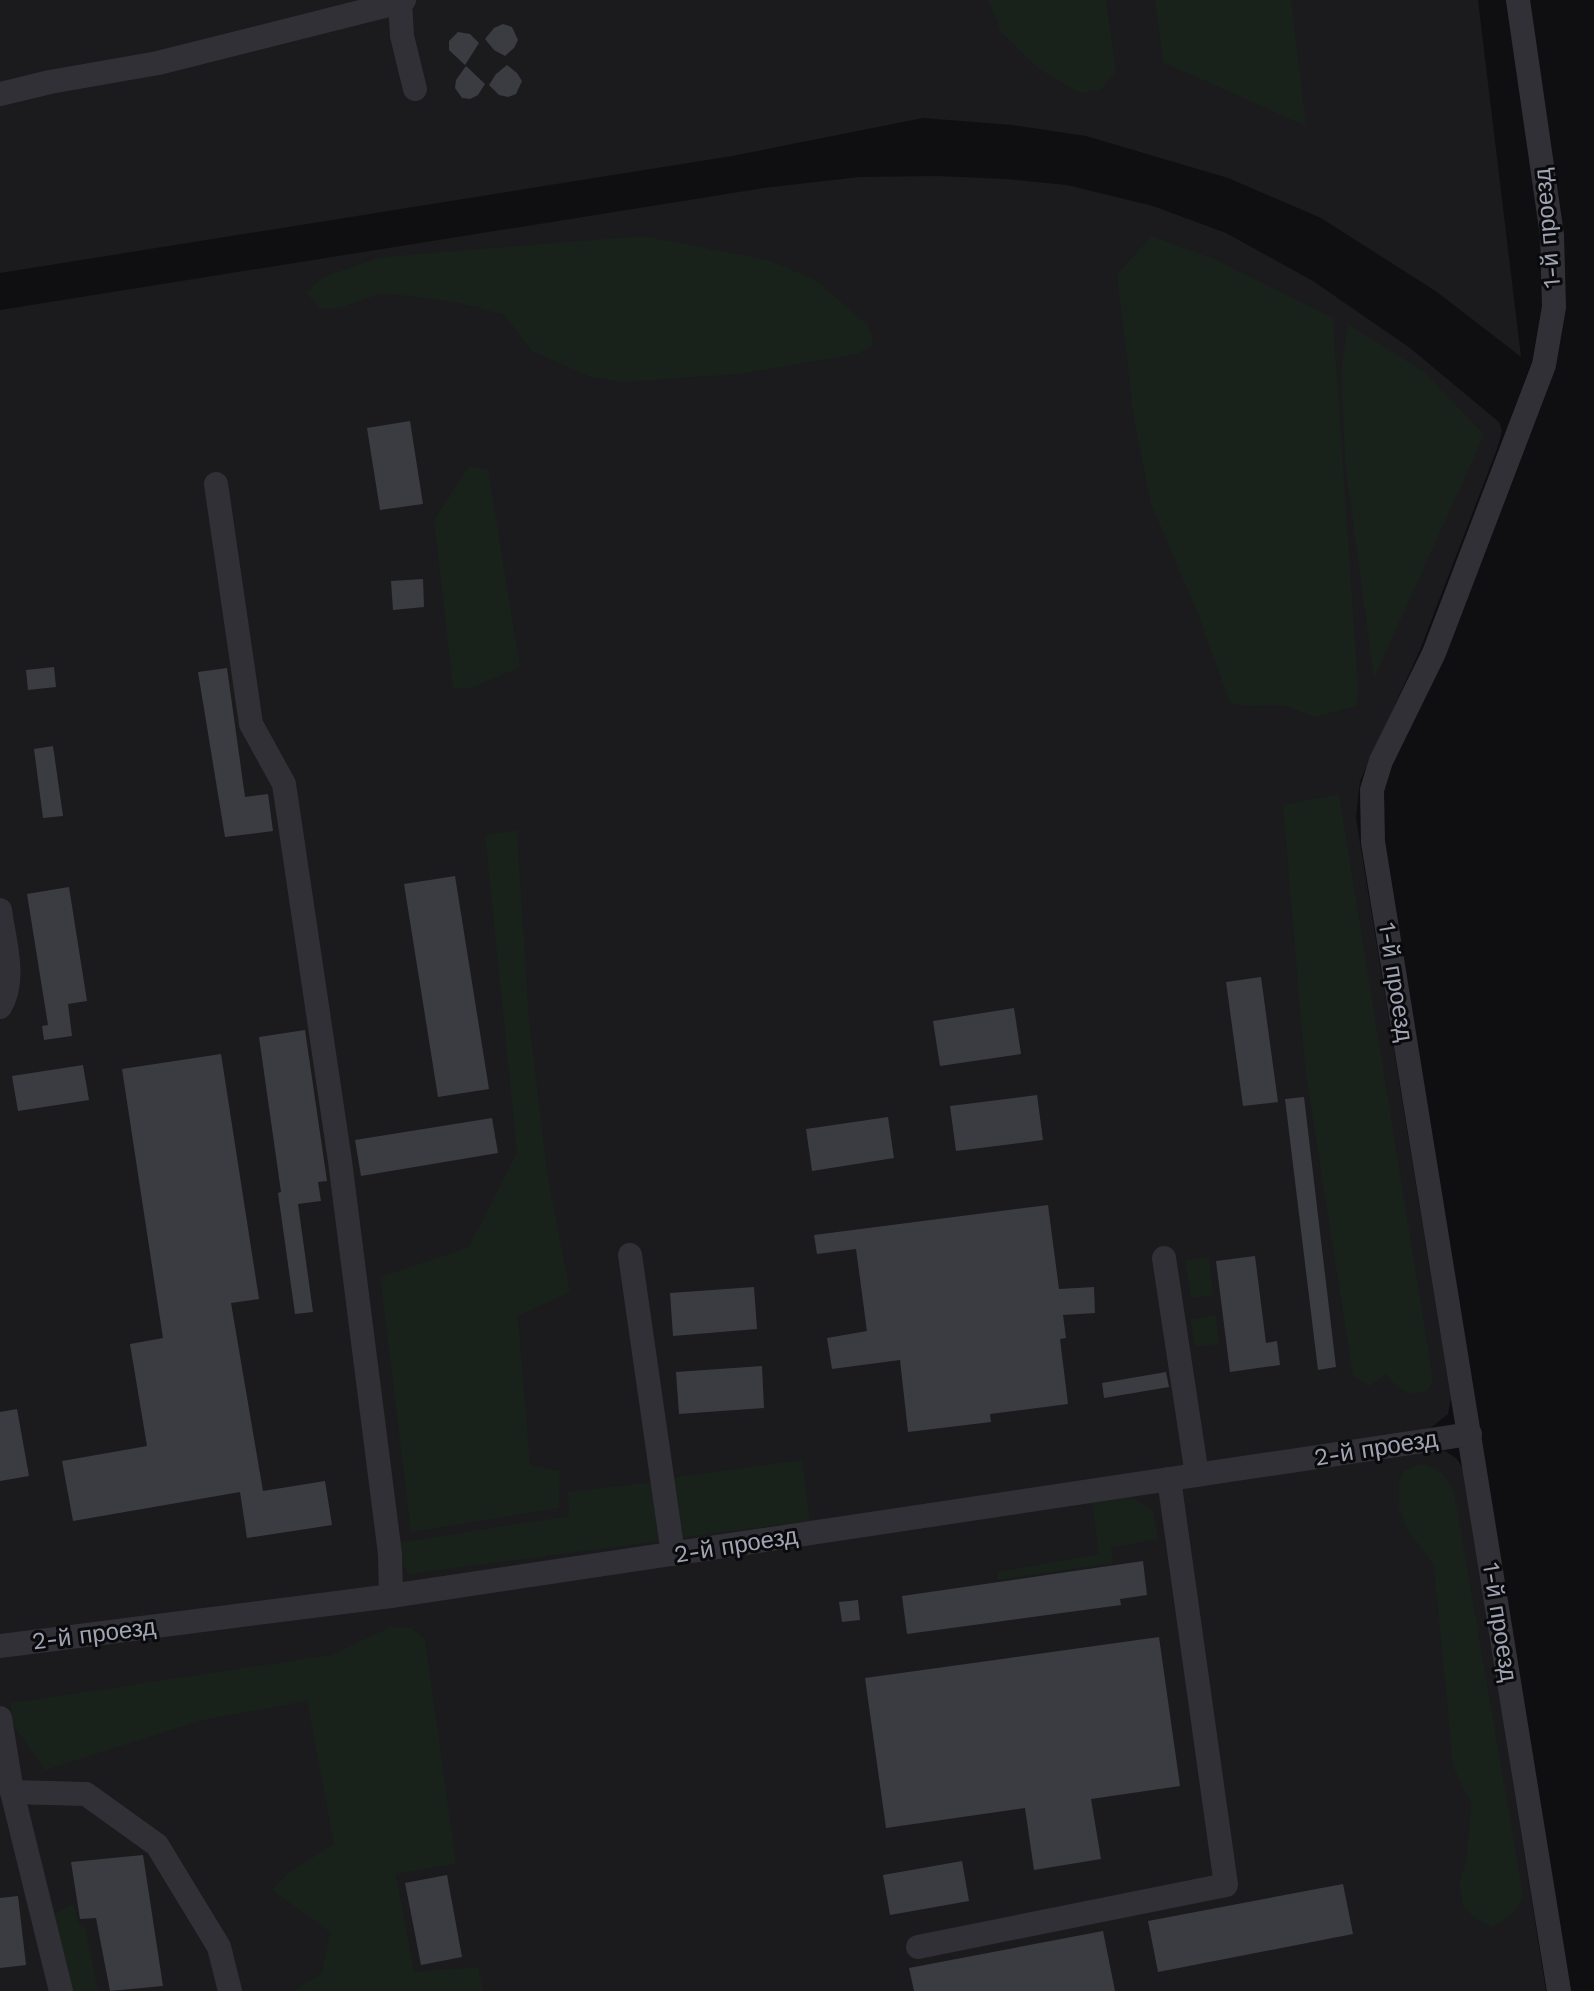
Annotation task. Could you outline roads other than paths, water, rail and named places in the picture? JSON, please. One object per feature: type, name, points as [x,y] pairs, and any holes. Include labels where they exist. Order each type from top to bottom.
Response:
[{"type":"street","name":"1-й проезд","points":[[1518,0],[1552,235],[1555,270],[1551,334],[1538,385],[1434,653],[1381,761],[1372,790],[1373,842],[1559,1991]]},
{"type":"street","points":[[0,94],[158,63],[402,1],[402,36],[415,89]]},
{"type":"street","points":[[216,484],[251,724],[284,784],[340,1161],[390,1554],[391,1596]]},
{"type":"street","points":[[0,910],[9,980],[8,995],[0,1007]]},
{"type":"street","points":[[630,1255],[673,1554]]},
{"type":"street","points":[[1164,1258],[1197,1475]]},
{"type":"street","name":"2-й проезд","points":[[0,1646],[391,1596],[1470,1434]]},
{"type":"street","points":[[918,1947],[1226,1885],[1169,1479]]},
{"type":"street","points":[[0,1718],[12,1792],[61,1991]]},
{"type":"street","points":[[12,1792],[86,1794],[157,1845],[219,1947],[230,1991]]}]
